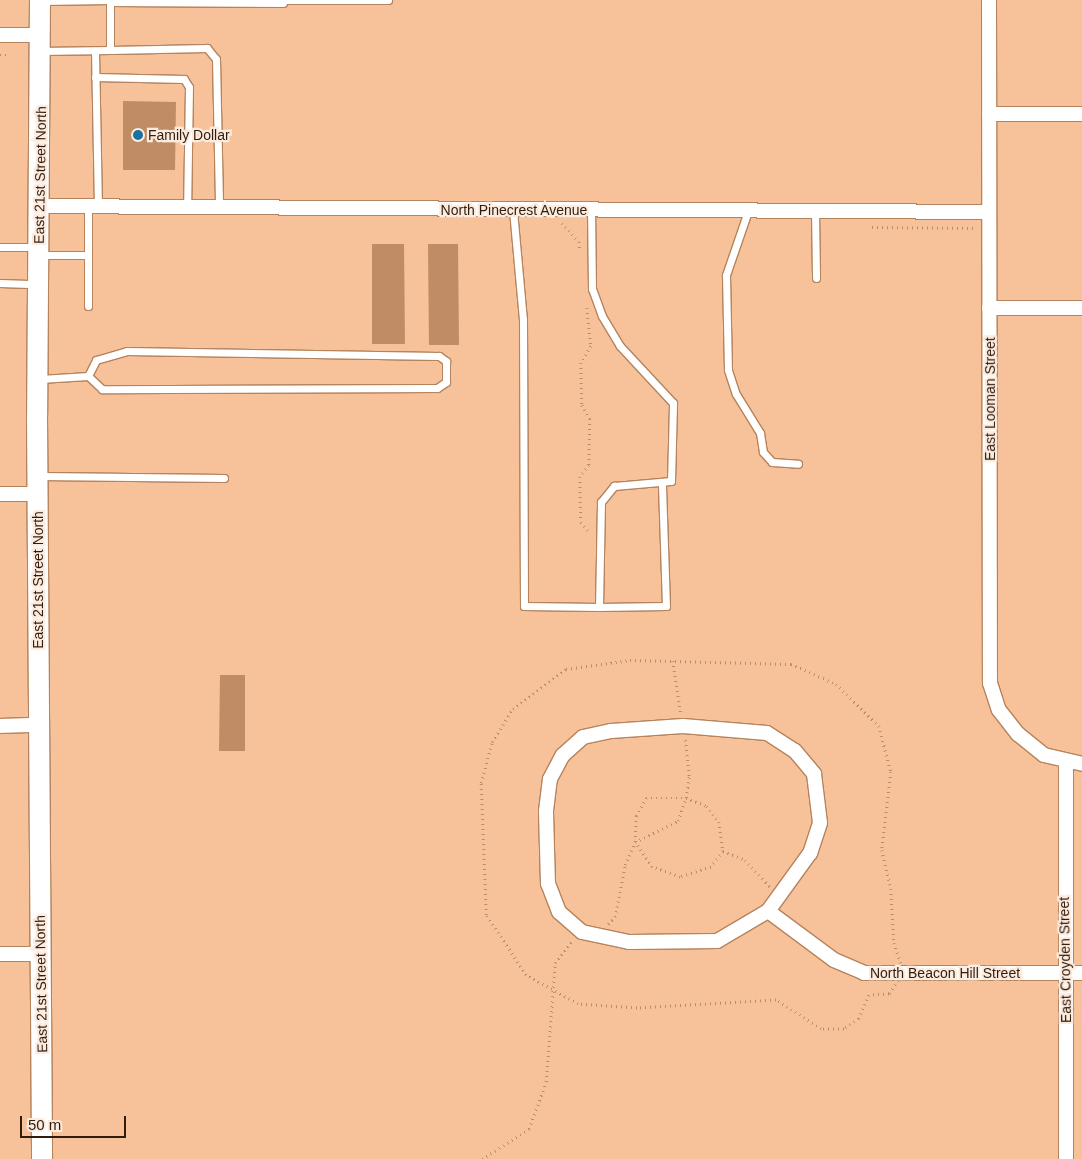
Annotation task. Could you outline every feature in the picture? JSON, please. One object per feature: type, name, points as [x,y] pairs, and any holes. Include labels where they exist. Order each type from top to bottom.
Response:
[{"type":"main road","name":"East 21st Street North","points":[[40,1],[37,485],[42,1159]]},
{"type":"street","name":"East Looman Street","points":[[989,0],[990,683],[1000,710],[1018,734],[1044,755],[1066,762],[1082,764]]},
{"type":"street","points":[[0,35],[40,43]]},
{"type":"street","points":[[989,114],[1082,114]]},
{"type":"street","name":"North Pinecrest Avenue","points":[[40,206],[219,209],[989,212]]},
{"type":"street","points":[[989,308],[1082,308]]},
{"type":"street","points":[[0,494],[37,485]]},
{"type":"street","points":[[0,726],[38,725]]},
{"type":"street","points":[[683,726],[767,733],[795,751],[814,774],[820,823],[810,853],[777,892],[768,911],[717,942],[630,942],[582,932],[559,912],[548,884],[546,811],[550,779],[563,755],[583,737],[683,726]]},
{"type":"street","name":"East Croyden Street","points":[[1066,762],[1066,1159]]},
{"type":"street","name":"North Beacon Hill Street","points":[[768,911],[834,960],[864,973],[1082,973]]},
{"type":"street","points":[[0,954],[40,954]]},
{"type":"lane","points":[[40,1],[388,0]]},
{"type":"lane","points":[[110,1],[110,50]]},
{"type":"lane","points":[[40,43],[95,50],[207,48],[216,59],[219,209]]},
{"type":"lane","points":[[88,306],[88,255],[93,207],[95,50]]},
{"type":"lane","points":[[95,77],[184,79],[189,87],[187,208]]},
{"type":"lane","points":[[513,210],[523,319],[524,606],[666,606],[662,485]]},
{"type":"lane","points":[[591,210],[592,289],[602,316],[620,346],[673,403],[672,481],[662,485],[614,486],[606,490],[601,502],[600,607]]},
{"type":"lane","points":[[748,211],[726,275],[728,370],[736,394],[760,433],[764,452],[772,462],[798,464]]},
{"type":"lane","points":[[815,211],[816,278]]},
{"type":"lane","points":[[0,247],[88,255]]},
{"type":"lane","points":[[0,283],[38,284]]},
{"type":"lane","points":[[37,379],[88,376],[102,389],[437,388],[446,382],[446,361],[440,356],[127,351],[96,360],[88,376]]},
{"type":"lane","points":[[37,485],[224,478]]},
{"type":"path","points":[[0,55],[8,55]]},
{"type":"path","points":[[562,223],[579,242],[581,261]]},
{"type":"path","points":[[586,299],[592,346],[581,363],[582,405],[590,419],[589,465],[580,477],[581,522],[590,541]]},
{"type":"path","points":[[635,842],[678,821],[686,798],[689,776],[673,661]]},
{"type":"path","points":[[602,922],[609,924],[615,917],[625,865],[635,842],[636,816],[646,798],[686,798],[707,806],[719,822],[723,852],[711,867],[680,877],[652,867],[635,842]]},
{"type":"path","points":[[723,852],[745,860],[777,892]]},
{"type":"path","points":[[482,1159],[529,1128],[546,1082],[555,963],[582,932]]},
{"type":"building","points":[[123,101],[176,102],[175,170],[123,170]]},
{"type":"building","points":[[372,244],[404,244],[405,344],[372,344]]},
{"type":"building","points":[[428,244],[458,244],[459,345],[429,345]]},
{"type":"building","points":[[220,675],[245,675],[245,751],[219,751]]},
{"type":"place","name":"Family Dollar","points":[[138,135]]}]
